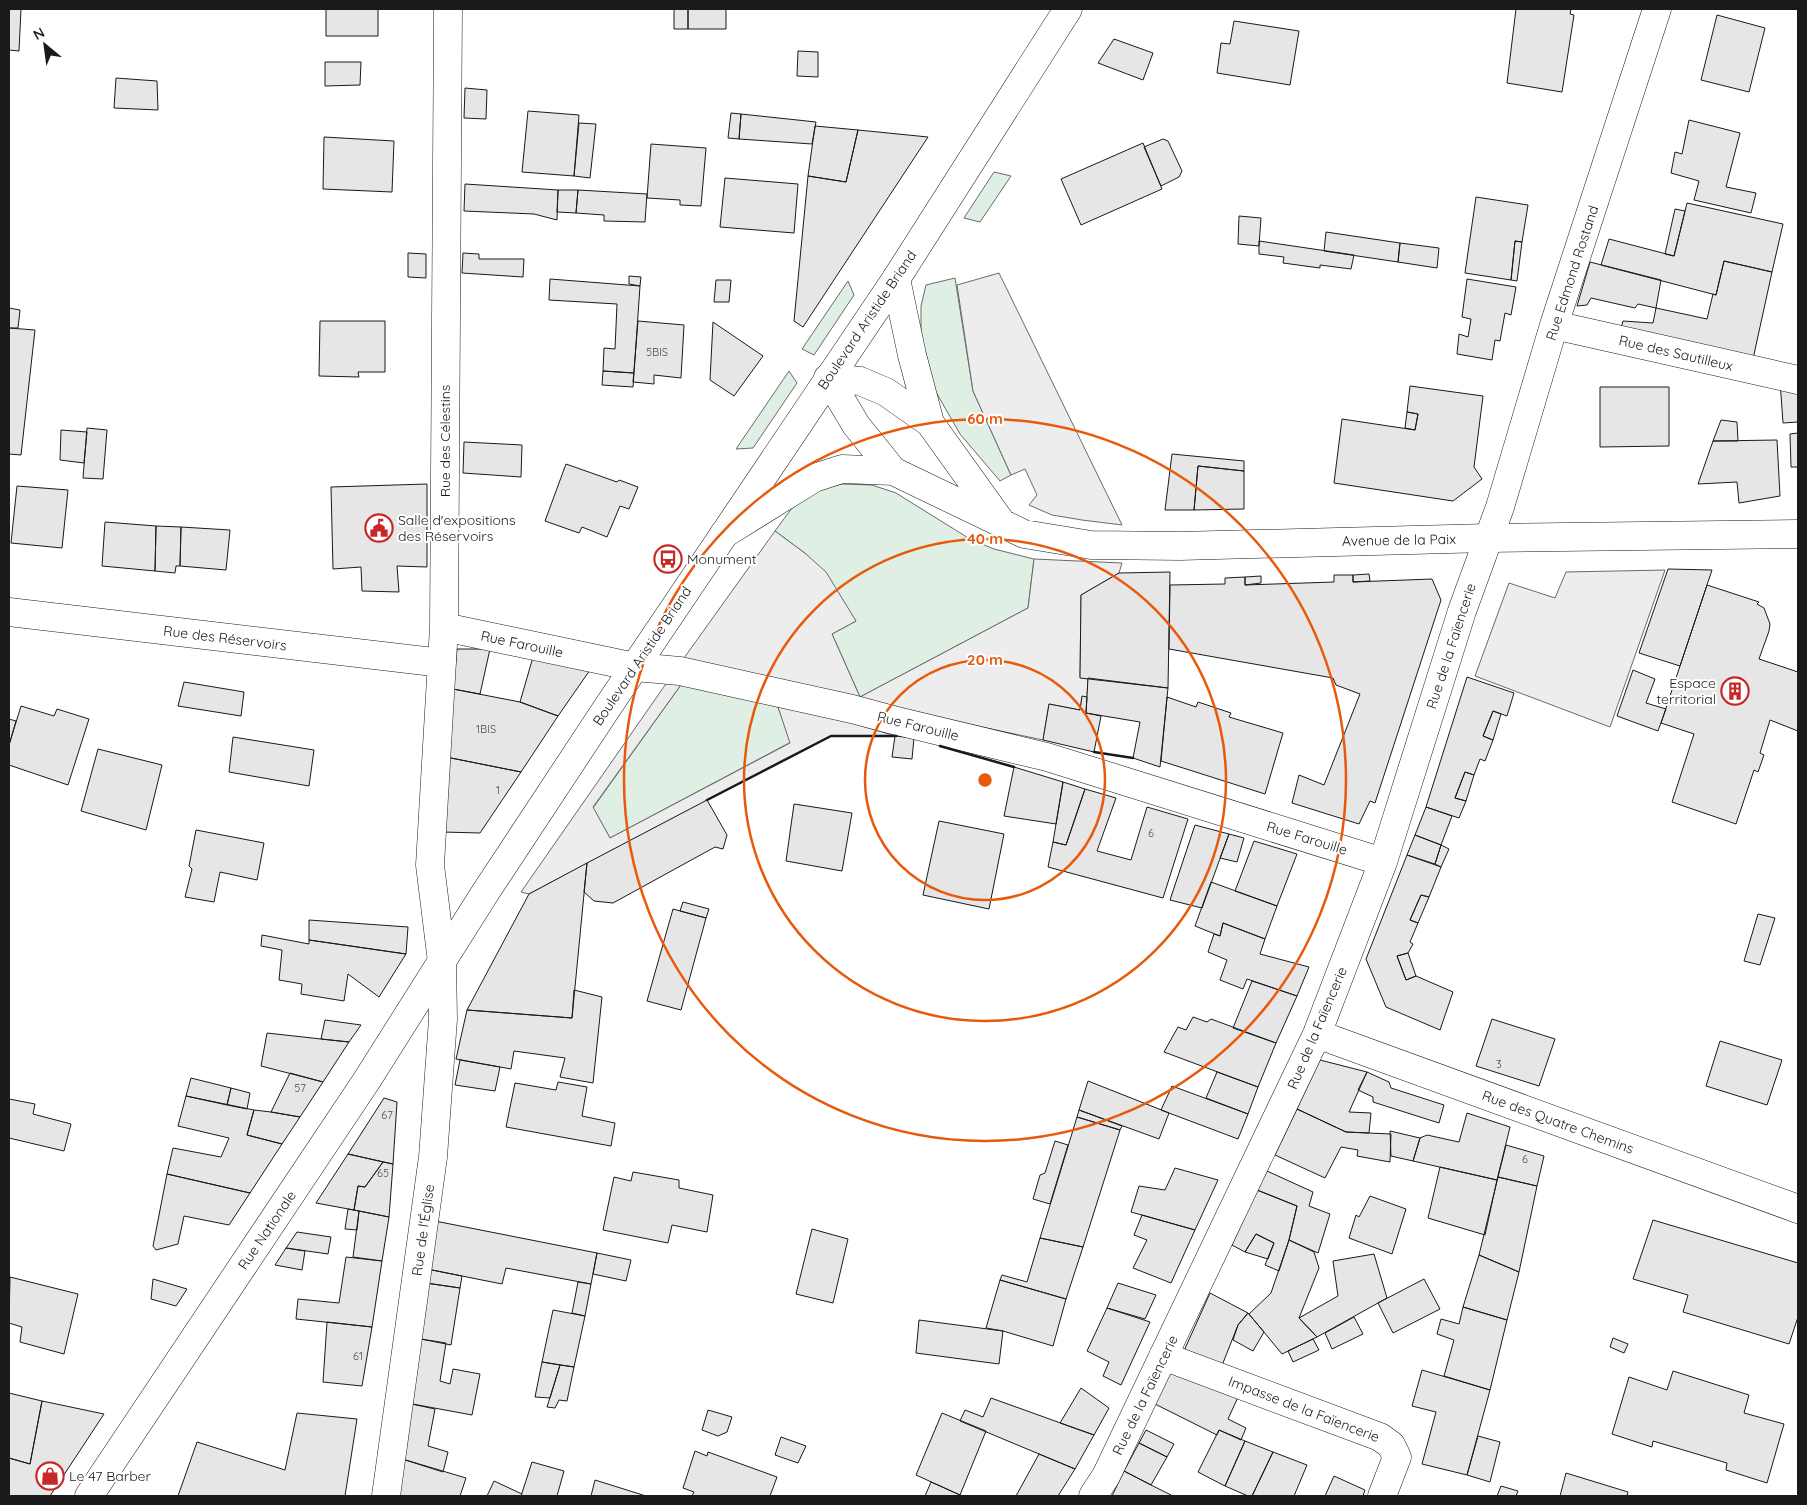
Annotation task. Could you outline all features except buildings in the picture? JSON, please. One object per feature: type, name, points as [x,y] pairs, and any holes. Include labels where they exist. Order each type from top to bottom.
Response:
[{"type":"street","name":"Rue des Célestins","points":[[442,962],[430,865],[444,627],[448,9]]},
{"type":"street","name":"Boulevard Aristide Briand","points":[[442,962],[485,893],[896,279],[1068,9]]},
{"type":"street","name":"Boulevard Aristide Briand","points":[[962,177],[1080,9]]},
{"type":"street","name":"Rue Edmond Rostand","points":[[1488,538],[1500,507],[1554,325],[1657,9]]},
{"type":"street","points":[[896,279],[912,356],[930,423]]},
{"type":"street","name":"Rue des Sautilleux","points":[[1554,325],[1798,380]]},
{"type":"street","points":[[828,378],[860,381],[886,392],[930,423],[1002,524]]},
{"type":"street","name":"Avenue de la Paix","points":[[828,378],[856,426],[893,471]]},
{"type":"street","name":"Avenue de la Paix","points":[[724,534],[814,478],[842,469],[893,471],[1024,534],[1091,545],[1180,546],[1488,538],[1798,534]]},
{"type":"street","name":"Rue de la Faïencerie","points":[[1092,1496],[1106,1476],[1317,1034],[1383,862],[1462,611],[1488,538]]},
{"type":"street","name":"Rue des Réservoirs","points":[[9,612],[442,664]]},
{"type":"street","name":"Rue Farouille","points":[[444,627],[635,668],[680,671],[852,709],[1047,757],[1383,862]]},
{"type":"street","name":"Rue Nationale","points":[[90,1496],[367,1080],[442,962]]},
{"type":"street","name":"Rue de l'Église","points":[[386,1496],[433,1157],[443,1020],[442,962]]},
{"type":"street","name":"Rue des Quatre Chemins","points":[[1317,1034],[1798,1209]]},
{"type":"street","name":"Impasse de la Faïencerie","points":[[1163,1356],[1380,1437],[1391,1445],[1397,1457],[1382,1496]]},
{"type":"green space","points":[[994,172],[1011,176],[980,222],[964,218]]},
{"type":"green space","points":[[955,278],[973,391],[1011,475],[1000,481],[960,434],[933,387],[921,338],[921,306],[926,285]]},
{"type":"green space","points":[[848,281],[854,295],[814,355],[802,349]]},
{"type":"green space","points":[[789,371],[797,383],[753,448],[736,449]]},
{"type":"green space","points":[[842,484],[872,485],[896,493],[970,539],[994,549],[1034,559],[1028,608],[860,697],[832,634],[856,621],[806,554],[775,531],[792,508],[815,491]]},
{"type":"green space","points":[[683,682],[778,707],[791,742],[610,838],[593,808]]},
{"type":"shaded area","points":[[999,273],[1122,525],[1052,515],[1029,505],[1037,495],[1025,469],[1011,475],[973,391],[957,285]]},
{"type":"shaded area","points":[[775,531],[826,572],[856,621],[832,634],[860,697],[1028,608],[1034,559],[1122,563],[1119,573],[1081,595],[1080,677],[1088,678],[1087,697],[1082,697],[1080,710],[1049,704],[1043,740],[920,714],[684,658]]},
{"type":"shaded area","points":[[1665,570],[1610,727],[1475,676],[1509,583],[1555,598],[1566,572]]},
{"type":"shaded area","points":[[670,678],[683,682],[593,807],[610,838],[790,743],[778,707],[827,715],[895,736],[830,736],[529,894],[521,892]]},
{"type":"wall","points":[[707,800],[831,736],[896,736]]},
{"type":"wall","points":[[940,746],[1014,767]]},
{"type":"wall","points":[[1094,752],[1133,758]]},
{"type":"place","name":"Salle d'expositions des Réservoirs","points":[[379,528]]},
{"type":"place","name":"Monument","points":[[668,559]]},
{"type":"place","name":"Espace territorial","points":[[1735,691]]},
{"type":"place","name":"Le 47 Barber","points":[[50,1476]]}]
